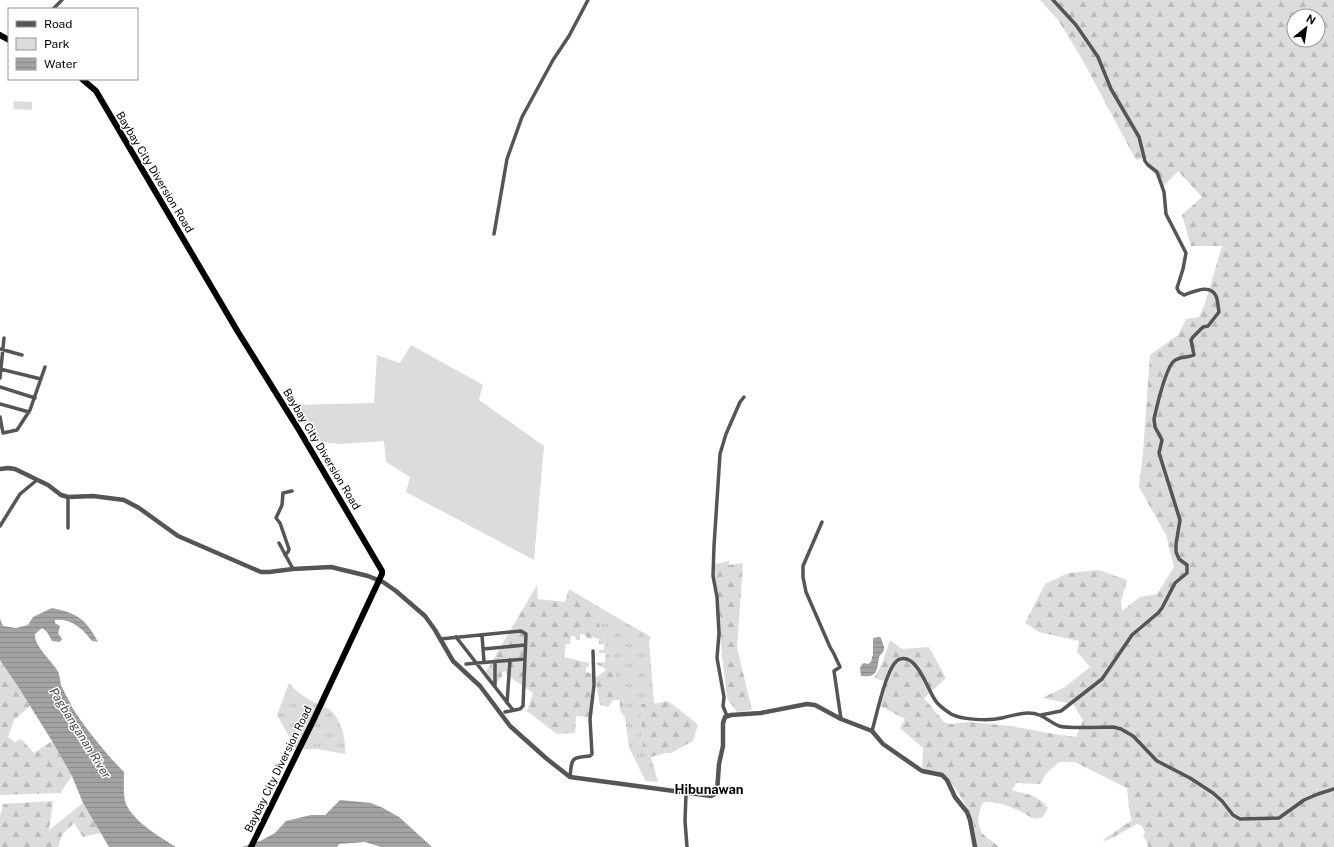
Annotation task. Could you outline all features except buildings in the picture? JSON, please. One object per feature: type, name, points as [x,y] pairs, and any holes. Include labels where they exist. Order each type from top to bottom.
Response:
[{"type":"highway","name":"Baybay City Diversion Road","points":[[83,80],[96,91],[238,332],[303,436],[382,571],[382,574],[317,714],[251,847]]},
{"type":"street","points":[[54,8],[62,0]]},
{"type":"street","points":[[494,234],[507,159],[522,117],[552,60],[569,36],[588,0]]},
{"type":"street","points":[[1041,715],[1061,711],[1102,679],[1128,639],[1158,613],[1174,583],[1187,573],[1187,565],[1178,559],[1176,552],[1180,520],[1159,453],[1162,440],[1155,427],[1154,419],[1169,368],[1175,360],[1194,355],[1191,340],[1193,336],[1203,327],[1208,326],[1219,312],[1216,295],[1211,290],[1198,290],[1184,295],[1179,292],[1177,288],[1186,253],[1166,214],[1164,192],[1157,172],[1145,161],[1139,137],[1111,89],[1098,57],[1076,25],[1053,0]]},
{"type":"street","points":[[0,378],[4,338]]},
{"type":"street","points":[[2,350],[22,355]]},
{"type":"street","points":[[0,417],[2,433],[18,430],[29,412],[35,398],[45,367]]},
{"type":"street","points":[[1,369],[41,379]]},
{"type":"street","points":[[0,387],[35,398]]},
{"type":"street","points":[[727,716],[723,706],[724,697],[717,658],[719,633],[717,597],[713,576],[714,546],[720,454],[726,434],[740,402],[744,397]]},
{"type":"street","points":[[0,404],[29,412]]},
{"type":"street","points":[[0,469],[15,469],[48,485],[61,495],[68,497],[93,496],[124,500],[139,508],[178,536],[260,571],[269,572],[329,567],[379,580],[396,590],[425,616],[453,661],[480,686],[510,726],[570,777],[709,796],[716,793],[723,746],[722,723],[727,716],[780,710],[807,704],[815,705],[841,719],[872,731],[882,744],[922,772],[942,775],[947,780],[955,797],[967,812],[975,847]]},
{"type":"street","points":[[0,526],[20,494],[37,480]]},
{"type":"street","points":[[285,555],[289,549],[280,523],[276,518],[282,505],[282,493],[292,491]]},
{"type":"street","points":[[68,497],[68,528]]},
{"type":"street","points":[[822,522],[803,566],[803,577],[806,592],[830,648],[840,667],[834,671],[841,719]]},
{"type":"street","points":[[279,543],[293,569]]},
{"type":"street","points":[[440,639],[521,631],[526,634],[523,706],[520,709],[506,712]]},
{"type":"street","points":[[482,635],[484,662]]},
{"type":"street","points":[[456,637],[513,710]]},
{"type":"street","points":[[483,649],[526,645]]},
{"type":"street","points":[[570,777],[573,759],[590,756],[592,754],[590,719],[594,685],[593,651]]},
{"type":"street","points":[[466,664],[525,659]]},
{"type":"street","points":[[872,731],[886,681],[895,661],[907,659],[915,664],[935,701],[950,714],[966,718],[991,719],[1030,713],[1041,715],[1059,726],[1113,727],[1127,732],[1133,736],[1157,761],[1190,778],[1207,789],[1222,801],[1233,816],[1240,819],[1279,818],[1304,800],[1334,789]]},
{"type":"street","points":[[507,703],[510,660]]},
{"type":"street","points":[[495,662],[495,687]]},
{"type":"street","points":[[686,794],[684,821],[686,847]]},
{"type":"green space","points":[[1040,0],[1334,0],[1334,847],[1148,847],[1143,836],[1145,832],[1142,826],[1137,824],[1104,841],[1103,840],[1132,820],[1130,815],[1127,788],[1075,762],[1059,762],[1045,775],[1042,782],[1039,784],[1016,783],[1012,790],[1036,797],[1044,803],[1048,808],[1043,817],[1034,819],[1023,812],[1010,807],[997,803],[984,802],[978,817],[980,829],[983,835],[999,847],[977,847],[973,822],[955,788],[941,773],[922,770],[923,748],[900,728],[905,719],[880,706],[884,681],[874,678],[882,664],[890,640],[902,649],[929,647],[946,678],[924,698],[944,722],[950,724],[970,722],[1011,726],[1076,737],[1083,720],[1073,704],[1042,698],[1065,687],[1090,667],[1077,652],[1079,641],[1039,632],[1025,623],[1045,584],[1068,573],[1099,570],[1127,580],[1121,601],[1122,611],[1140,597],[1157,594],[1174,567],[1166,535],[1139,487],[1150,355],[1178,335],[1186,319],[1199,317],[1205,304],[1222,246],[1191,246],[1182,215],[1202,197],[1178,171],[1162,188],[1147,158],[1136,160],[1082,59],[1058,20]]},
{"type":"green space","points":[[14,101],[32,102],[32,110],[13,109]]},
{"type":"green space","points":[[411,345],[483,385],[479,400],[544,446],[534,560],[406,492],[410,477],[386,462],[384,441],[341,444],[314,441],[292,405],[374,403],[377,355],[400,363]]},
{"type":"green space","points":[[729,561],[729,565],[743,563],[737,648],[752,710],[737,712],[727,698],[713,576],[715,564]]},
{"type":"green space","points":[[537,585],[538,599],[565,602],[569,589],[599,607],[598,620],[624,704],[620,710],[620,700],[613,700],[608,707],[600,705],[595,678],[606,670],[596,664],[605,662],[605,653],[599,653],[599,650],[604,650],[604,644],[599,644],[599,639],[592,637],[592,639],[586,638],[586,635],[580,634],[580,640],[576,640],[575,636],[571,636],[570,644],[566,644],[564,657],[589,663],[589,667],[586,667],[586,672],[593,674],[589,717],[576,716],[575,733],[557,734],[527,711],[533,693],[507,675],[506,671],[502,672],[502,676],[494,686],[483,677]]},
{"type":"green space","points":[[599,607],[651,637],[649,641],[654,704],[641,704],[643,746],[651,757],[658,782],[645,781],[644,776],[629,747],[625,718],[620,710],[624,704],[598,620]]},
{"type":"green space","points":[[0,660],[30,706],[14,720],[8,737],[15,742],[21,739],[34,753],[52,741],[72,776],[60,793],[0,795]]},
{"type":"green space","points":[[289,683],[301,694],[330,710],[338,719],[345,743],[345,754],[318,749],[296,749],[277,715]]},
{"type":"green space","points":[[668,701],[698,725],[693,741],[671,753],[651,757],[643,746],[641,704],[654,704]]},
{"type":"green space","points":[[53,801],[49,830],[83,803],[101,833],[83,837],[74,823],[62,835],[58,847],[0,847],[0,815],[3,804]]},
{"type":"water","name":"Pagbanganan River","points":[[52,608],[68,612],[80,618],[94,634],[98,642],[92,641],[85,632],[76,625],[66,621],[55,620],[55,623],[60,626],[58,633],[62,639],[60,642],[52,641],[47,632],[42,628],[35,634],[37,643],[58,672],[61,685],[77,715],[96,741],[124,772],[124,797],[130,811],[141,823],[176,847],[109,847],[83,803],[72,776],[52,741],[0,660],[0,619],[3,626],[16,628],[28,625],[33,617]]},
{"type":"water","points":[[873,638],[881,638],[884,649],[880,656],[877,670],[873,675],[861,676],[860,668],[862,664],[868,664],[871,662],[873,655]]},
{"type":"water","points":[[340,800],[371,803],[383,808],[399,817],[432,847],[381,847],[365,842],[339,844],[337,847],[242,847],[260,841],[275,833],[286,821],[311,815],[325,815]]},
{"type":"district","name":"Hibunawan","points":[[709,789]]}]
